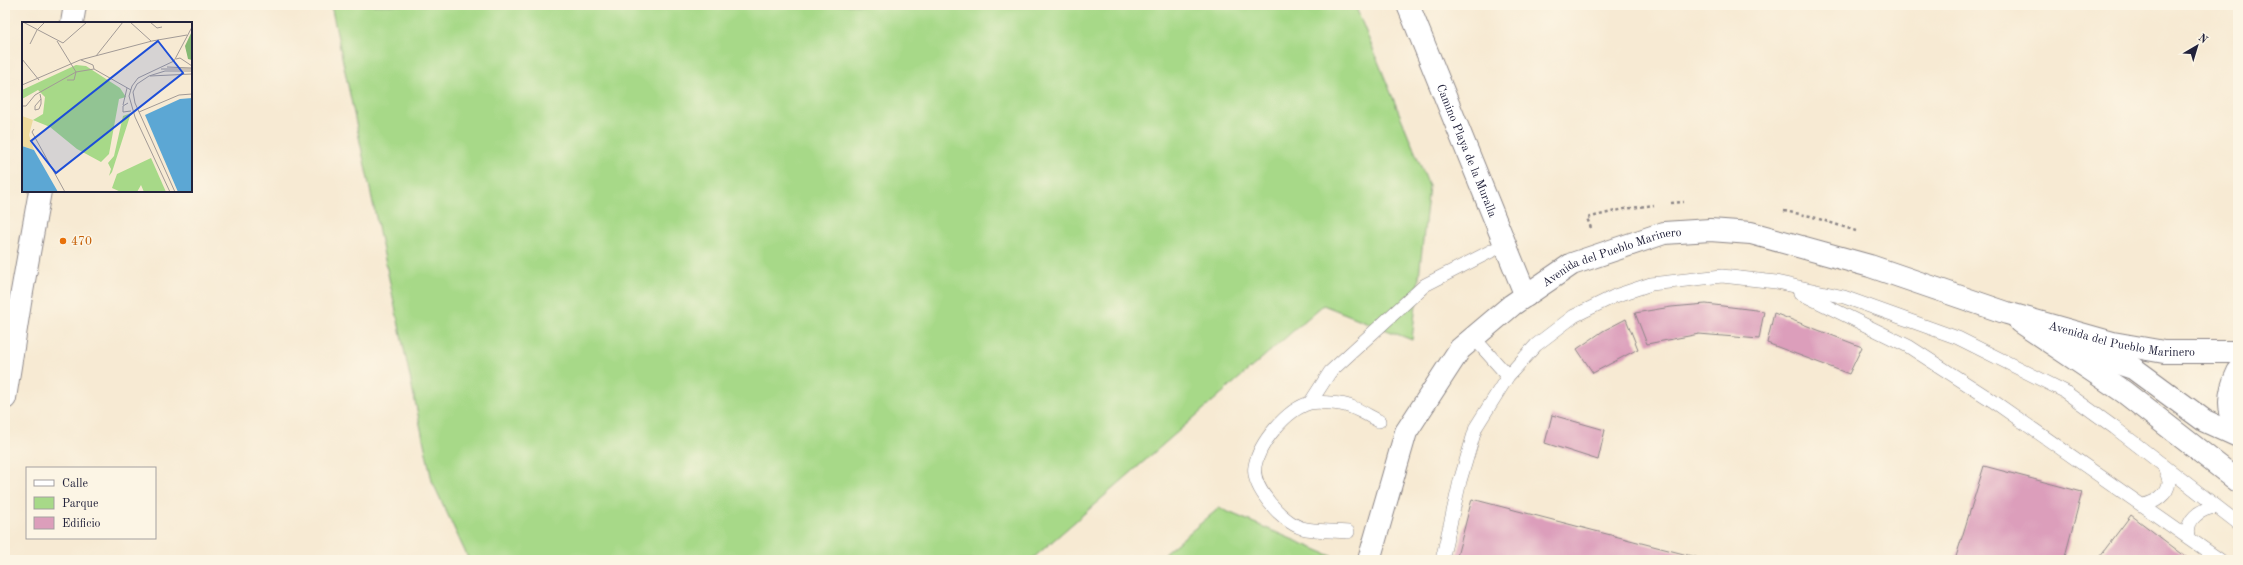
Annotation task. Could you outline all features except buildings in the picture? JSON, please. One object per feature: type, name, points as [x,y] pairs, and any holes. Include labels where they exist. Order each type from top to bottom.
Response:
[{"type":"street","points":[[72,22],[75,5]]},
{"type":"street","name":"Camino Playa de la Muralla","points":[[1408,5],[1526,296]]},
{"type":"street","points":[[5,398],[40,192]]},
{"type":"street","name":"Avenida del Pueblo Marinero","points":[[1369,560],[1406,432],[1460,349],[1512,305],[1572,264],[1664,233],[1710,230],[1751,233],[1870,266],[2008,313],[2113,343],[2164,352],[2238,352]]},
{"type":"street","name":"Avenida del Pueblo Marinero","points":[[2008,313],[2124,392],[2238,481]]},
{"type":"street","name":"Avenida del Pueblo Marinero","points":[[2052,343],[2081,350],[2133,368],[2205,421],[2238,436]]},
{"type":"street","points":[[2238,372],[2232,383],[2229,402],[2232,421],[2238,431]]},
{"type":"lane","points":[[1310,404],[1330,372],[1425,285],[1505,244]]},
{"type":"lane","points":[[1442,560],[1460,481],[1476,427],[1508,376],[1536,345],[1574,316],[1615,296],[1651,284],[1722,276],[1776,282],[1844,297],[1965,342],[2064,391],[2238,523]]},
{"type":"lane","points":[[1776,282],[1865,323],[1908,346],[1993,401],[2220,560]]},
{"type":"lane","points":[[1474,338],[1508,376]]},
{"type":"lane","points":[[1348,532],[1302,528],[1283,517],[1270,505],[1259,485],[1254,467],[1263,446],[1276,427],[1289,415],[1310,404],[1342,404],[1379,421]]},
{"type":"lane","points":[[2143,506],[2151,503],[2166,490],[2169,482],[2164,466]]},
{"type":"lane","points":[[2190,539],[2187,531],[2189,524],[2193,519],[2206,508],[2217,506]]},
{"type":"green space","points":[[329,5],[1355,5],[1429,186],[1412,340],[1323,305],[1031,560],[469,560],[432,481],[332,10]]},
{"type":"green space","points":[[1219,508],[1336,558],[1335,560],[1157,560]]},
{"type":"place","name":"470","points":[[63,241]]}]
